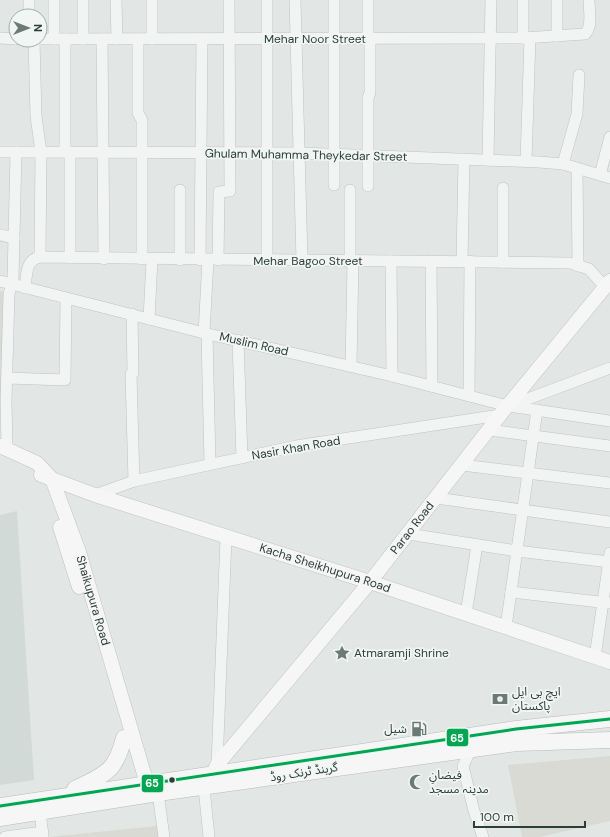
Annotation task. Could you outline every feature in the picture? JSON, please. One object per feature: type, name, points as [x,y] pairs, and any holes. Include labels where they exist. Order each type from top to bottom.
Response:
[{"type":"highway","name":"گرینڈ ٹرنک روڈ","points":[[6,817],[50,804],[147,787],[215,770],[548,725],[610,719]]},
{"type":"highway","points":[[548,725],[549,742]]},
{"type":"highway","points":[[50,804],[102,776],[113,767],[120,754],[124,738]]},
{"type":"highway","name":"گرینڈ ٹرنک روڈ","points":[[0,806],[50,804],[147,787],[204,788],[517,742],[610,740]]},
{"type":"main road","name":"Parao Road","points":[[215,770],[370,582],[504,411],[608,284]]},
{"type":"main road","name":"Shaikupura Road","points":[[2,449],[38,463],[46,477],[78,552],[147,787]]},
{"type":"main road","name":"Shaikupura Road","points":[[46,477],[46,484],[88,613],[124,738],[147,787]]},
{"type":"main road","name":"Kacha Sheikhupura Road","points":[[46,477],[95,495],[226,538],[370,582],[610,662]]},
{"type":"street","points":[[54,0],[59,39],[68,152],[70,258]]},
{"type":"street","points":[[83,0],[83,39]]},
{"type":"street","points":[[116,0],[116,39]]},
{"type":"street","points":[[152,0],[152,40]]},
{"type":"street","points":[[210,464],[206,333],[209,260],[219,192],[230,191],[230,0]]},
{"type":"street","points":[[267,0],[267,261]]},
{"type":"street","points":[[295,0],[302,261]]},
{"type":"street","points":[[334,0],[334,185]]},
{"type":"street","points":[[368,0],[368,35],[370,39],[368,186]]},
{"type":"street","points":[[488,160],[491,0]]},
{"type":"street","points":[[523,0],[527,38],[526,162]]},
{"type":"street","points":[[557,0],[557,36]]},
{"type":"street","name":"Mehar Noor Street","points":[[48,39],[335,40],[527,38],[585,34],[588,31],[588,0]]},
{"type":"street","points":[[102,39],[104,259]]},
{"type":"street","points":[[138,39],[138,113],[142,120],[149,319]]},
{"type":"street","points":[[202,40],[201,153],[209,260]]},
{"type":"street","points":[[25,288],[29,262],[34,258],[40,257],[41,152],[36,116],[34,48]]},
{"type":"street","points":[[563,164],[578,114],[579,75]]},
{"type":"street","points":[[605,177],[610,137]]},
{"type":"street","name":"Ghulam Muhamma Theykedar Street","points":[[0,152],[300,153],[488,160],[563,164],[605,177]]},
{"type":"street","points":[[2,449],[7,378],[9,294],[12,284],[16,152]]},
{"type":"street","points":[[464,160],[469,396]]},
{"type":"street","points":[[578,168],[578,266]]},
{"type":"street","points":[[503,188],[503,262]]},
{"type":"street","points":[[180,190],[180,260]]},
{"type":"street","points":[[350,190],[351,366]]},
{"type":"street","points":[[0,236],[14,238]]},
{"type":"street","name":"Mehar Bagoo Street","points":[[40,257],[147,260],[466,261],[570,263],[589,269],[608,284]]},
{"type":"street","points":[[391,261],[392,376]]},
{"type":"street","points":[[431,261],[432,386]]},
{"type":"street","name":"Muslim Road","points":[[0,281],[206,333],[432,386],[469,396],[504,411]]},
{"type":"street","points":[[7,378],[65,380],[66,298]]},
{"type":"street","points":[[132,314],[133,373],[131,374],[134,481]]},
{"type":"street","points":[[238,340],[242,458]]},
{"type":"street","points":[[504,411],[610,368]]},
{"type":"street","points":[[504,411],[537,410],[610,421]]},
{"type":"street","points":[[506,627],[537,410]]},
{"type":"street","name":"Nasir Khan Road","points":[[95,495],[134,481],[296,446],[504,411]]},
{"type":"street","points":[[489,430],[610,446]]},
{"type":"street","points":[[462,465],[610,483]]},
{"type":"street","points":[[436,498],[610,522]]},
{"type":"street","points":[[408,534],[517,551],[610,559],[606,602],[595,657]]},
{"type":"street","points":[[215,770],[226,538]]},
{"type":"street","points":[[466,614],[477,545]]},
{"type":"street","points":[[511,592],[606,602]]},
{"type":"street","points":[[471,749],[463,766],[474,810],[483,837]]},
{"type":"street","points":[[444,753],[463,766]]},
{"type":"street","points":[[147,787],[164,837]]},
{"type":"street","points":[[204,788],[209,837]]},
{"type":"street","points":[[6,817],[12,837],[43,834],[50,804]]},
{"type":"shaded area","points":[[0,291],[5,292],[2,414],[0,414]]},
{"type":"shaded area","points":[[17,511],[34,780],[0,785],[0,515]]},
{"type":"shaded area","points":[[610,756],[610,821],[540,837],[522,837],[508,765]]},
{"type":"shaded area","points":[[157,826],[158,837],[48,837]]},
{"type":"transit line","name":"65","points":[[0,806],[516,729],[610,719]]},
{"type":"place","name":"Atmaramji Shrine","points":[[342,653]]},
{"type":"place","name":"ایچ بی ایل پاکستان","points":[[500,699]]},
{"type":"place","name":"شیل","points":[[419,729]]},
{"type":"place","name":"فیضانِ مدینہ مسجد","points":[[417,782]]}]
